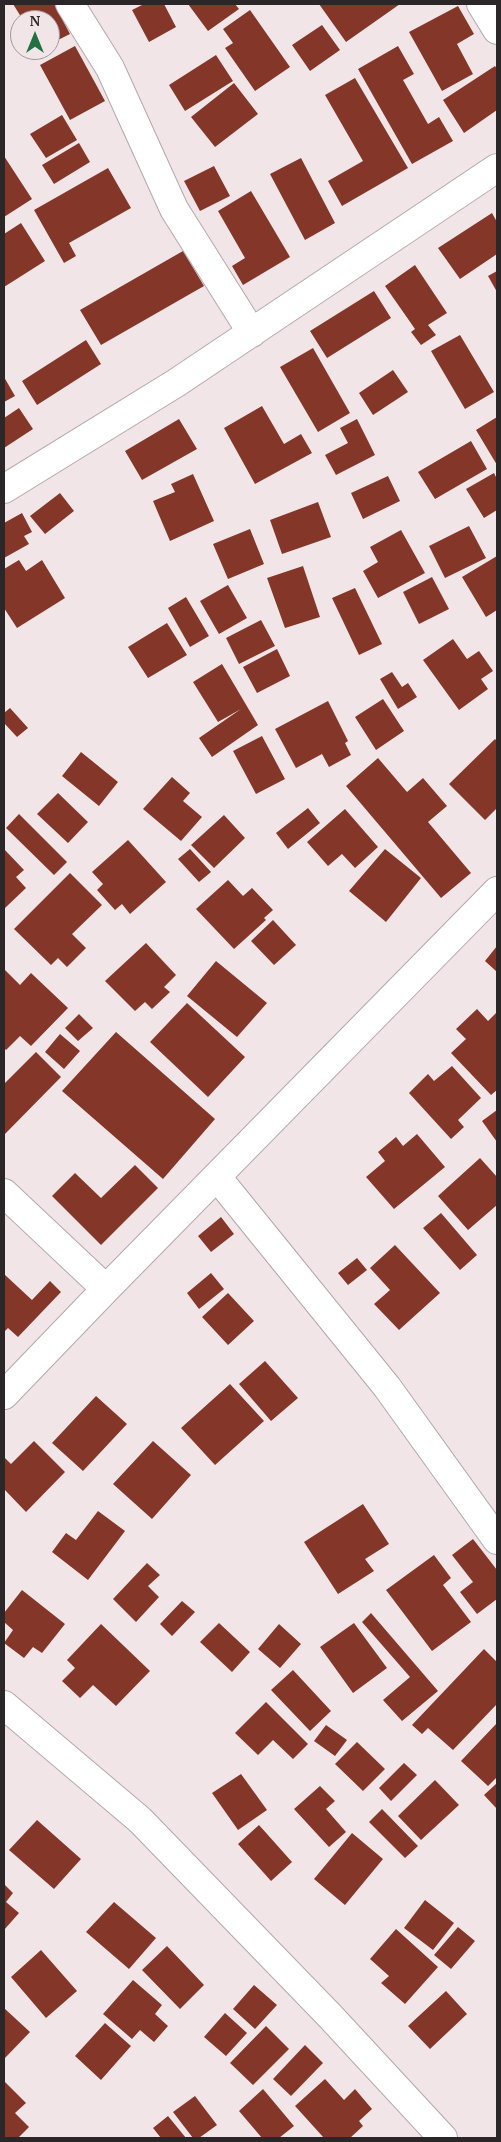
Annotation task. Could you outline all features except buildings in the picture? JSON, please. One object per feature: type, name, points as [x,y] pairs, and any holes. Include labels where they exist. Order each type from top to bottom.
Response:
[{"type":"street","points":[[70,4],[110,68],[174,209],[252,332]]},
{"type":"street","points":[[481,4],[497,30]]},
{"type":"street","points":[[4,489],[176,383],[497,168]]},
{"type":"street","points":[[4,1395],[497,892]]},
{"type":"street","points":[[217,1178],[387,1387],[497,1540]]},
{"type":"street","points":[[4,1193],[106,1289]]},
{"type":"street","points":[[4,1705],[140,1820],[330,2016],[443,2138]]}]
